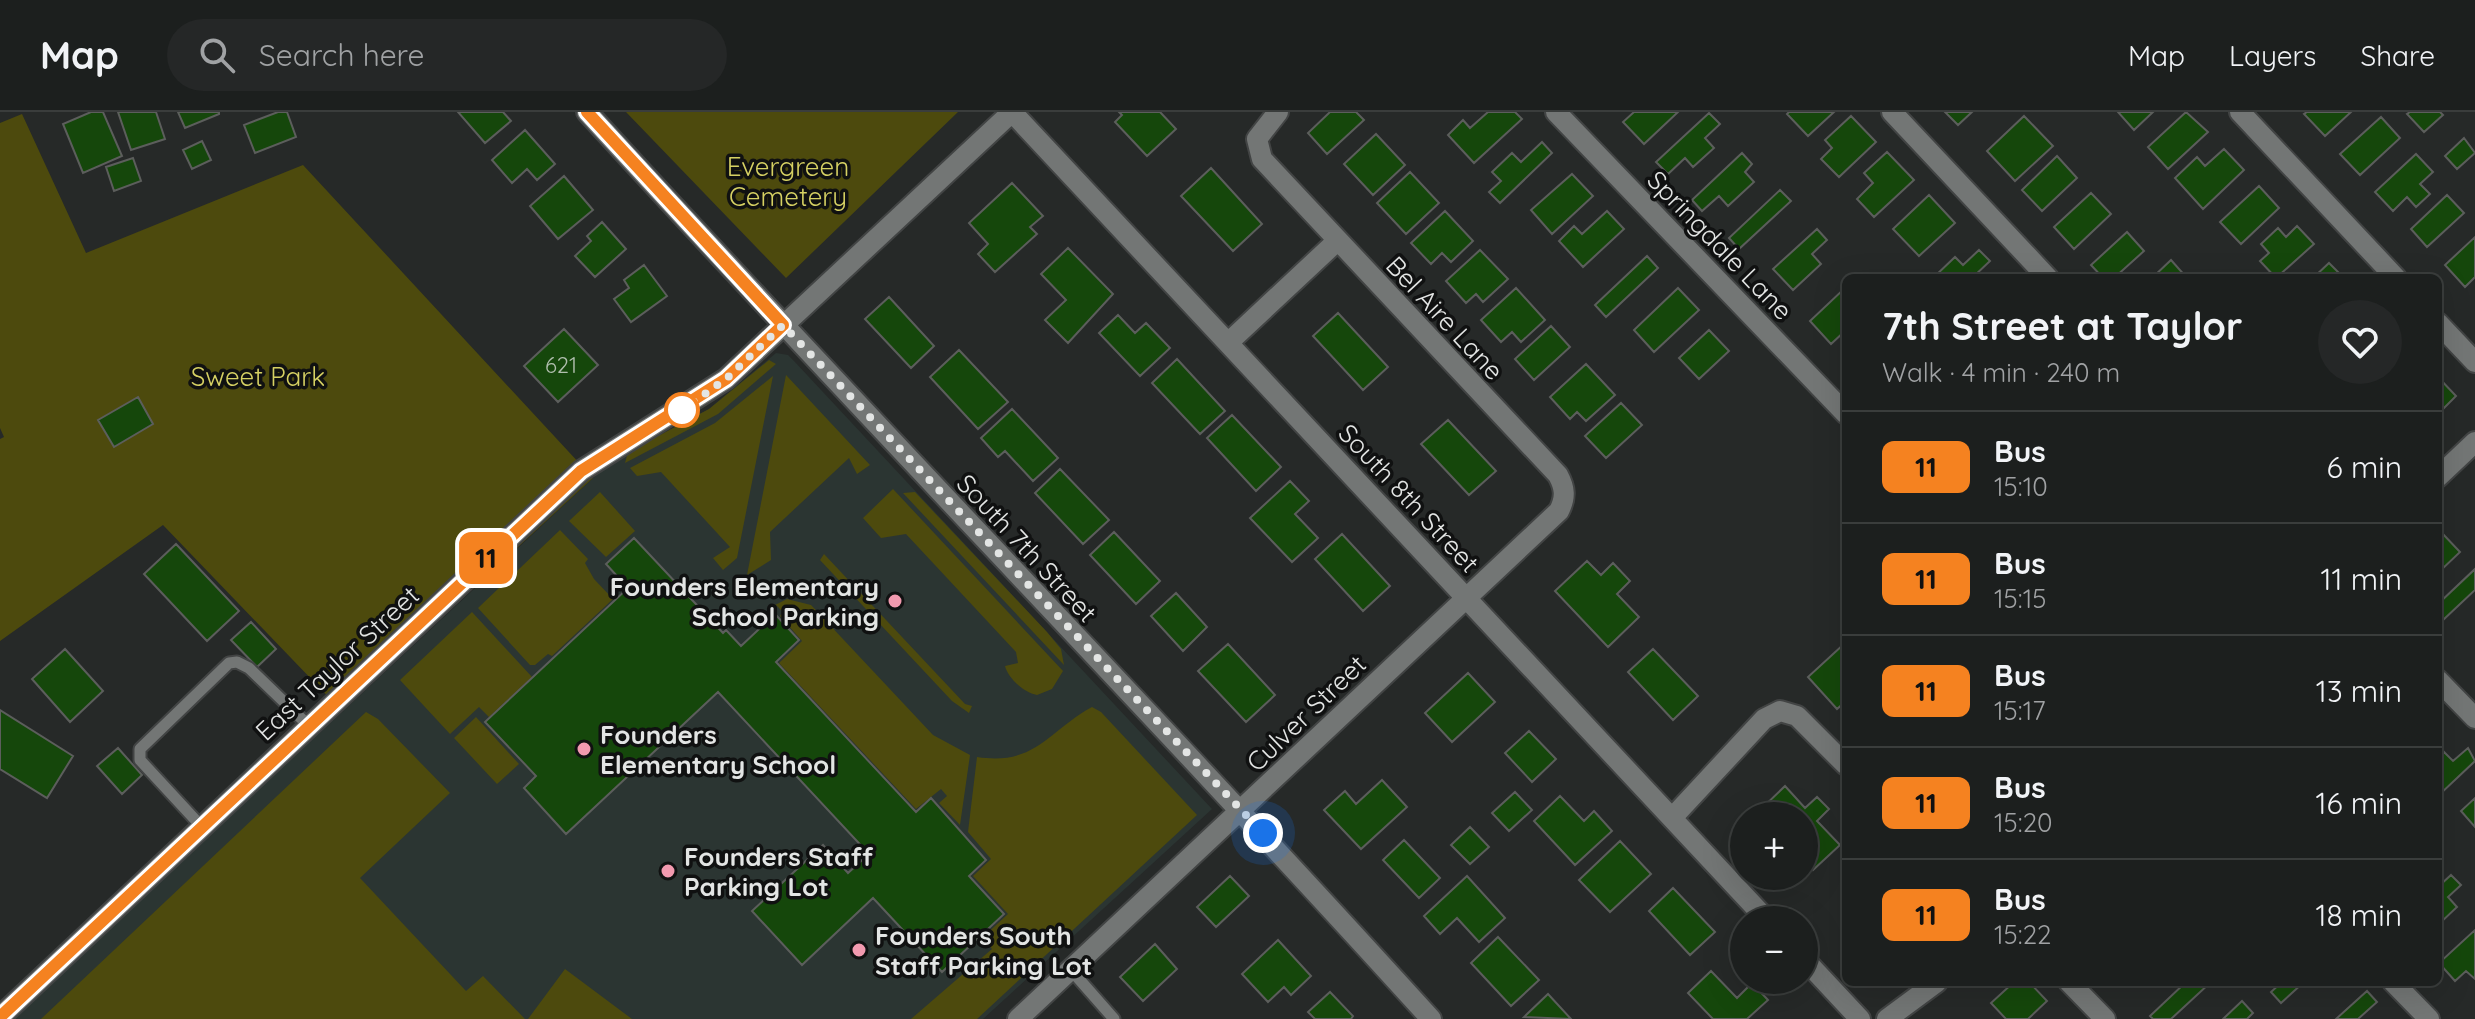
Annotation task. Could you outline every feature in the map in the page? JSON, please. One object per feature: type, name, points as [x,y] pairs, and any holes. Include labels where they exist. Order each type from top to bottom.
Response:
[{"type":"street","name":"South 7th Street","points":[[587,112],[783,325],[1242,810],[1431,1019]]},
{"type":"street","name":"East Taylor Street","points":[[0,1017],[581,471],[726,379],[1012,112]]},
{"type":"street","name":"South 8th Street","points":[[1012,112],[1754,906]]},
{"type":"street","name":"Bel Aire Lane","points":[[1278,112],[1257,139],[1257,149],[1269,168],[1558,475],[1565,494],[1559,511]]},
{"type":"street","name":"Springdale Lane","points":[[1556,112],[1842,410]]},
{"type":"street","points":[[1892,112],[2044,274]]},
{"type":"street","points":[[2240,112],[2392,274]]},
{"type":"street","points":[[1229,342],[1337,241]]},
{"type":"street","points":[[2442,327],[2475,362]]},
{"type":"street","points":[[2442,473],[2475,442]]},
{"type":"street","name":"Culver Street","points":[[1018,1019],[1559,511]]},
{"type":"street","points":[[2442,684],[2475,718]]},
{"type":"street","points":[[1672,818],[1764,719],[1780,711],[1787,711],[1810,728],[1842,761]]},
{"type":"street","points":[[1818,974],[1860,1019]]},
{"type":"street","points":[[1887,1019],[1932,986]]},
{"type":"street","points":[[2073,986],[2105,1019]]},
{"type":"street","points":[[2397,986],[2429,1019]]},
{"type":"lane","points":[[201,826],[140,760],[140,749],[229,663],[237,662],[249,668],[308,725]]},
{"type":"lane","points":[[1071,970],[1114,1019]]},
{"type":"shaded area","points":[[776,353],[788,355],[794,361],[1212,809],[983,1019],[13,1019],[593,478],[625,453],[709,409]]},
{"type":"green space","name":"Evergreen Cemetery","points":[[626,112],[958,112],[786,278]]},
{"type":"green space","name":"Sweet Park","points":[[22,114],[86,253],[303,165],[593,478],[341,710],[163,525],[0,641],[0,439],[4,437],[0,428],[0,123]]},
{"type":"green space","points":[[769,360],[776,364],[718,414],[625,463],[628,452],[709,409]]},
{"type":"green space","points":[[786,375],[870,465],[857,474],[849,458],[770,532],[771,560],[747,575]]},
{"type":"green space","points":[[773,376],[737,558],[723,570],[713,558],[730,547],[661,472],[637,476],[630,468],[715,423]]},
{"type":"green space","points":[[893,489],[1063,671],[1052,689],[1037,695],[1017,684],[1005,666],[1018,663],[1016,652],[906,534],[881,538],[863,518]]},
{"type":"green space","points":[[600,492],[635,531],[606,557],[569,521]]},
{"type":"green space","points":[[915,492],[1047,632],[1061,649],[1064,665],[903,493]]},
{"type":"green space","points":[[560,530],[588,559],[585,563],[594,579],[613,599],[552,656],[548,654],[535,665],[530,665],[478,608]]},
{"type":"green space","points":[[824,554],[965,704],[972,706],[969,713],[952,701],[820,560]]},
{"type":"green space","points":[[787,599],[811,605],[933,735],[970,755],[960,825],[939,803],[947,796],[941,789],[916,809],[779,663],[802,641],[780,616],[783,612],[776,605],[769,608]]},
{"type":"green space","points":[[472,612],[532,677],[489,717],[479,707],[450,734],[400,680]]},
{"type":"green space","points":[[1092,707],[1101,712],[1197,815],[977,1019],[911,1019],[992,949],[982,938],[1008,914],[973,876],[991,859],[968,832],[977,757],[1014,756],[1028,751]]},
{"type":"green space","points":[[366,712],[378,719],[450,793],[360,878],[466,991],[483,976],[525,1019],[41,1019]]},
{"type":"green space","points":[[476,717],[519,764],[497,784],[454,738]]},
{"type":"green space","points":[[565,969],[632,1019],[528,1019]]},
{"type":"building","points":[[91,112],[103,112],[122,156],[83,173],[63,124]]},
{"type":"building","points":[[118,112],[156,112],[165,139],[131,150]]},
{"type":"building","points":[[178,112],[219,112],[219,114],[185,128]]},
{"type":"building","points":[[278,112],[287,112],[296,137],[255,153],[244,125]]},
{"type":"building","points":[[458,112],[503,112],[511,121],[485,143]]},
{"type":"building","points":[[1119,112],[1160,112],[1176,129],[1147,156],[1115,122],[1122,115]]},
{"type":"building","points":[[1330,112],[1356,112],[1364,120],[1327,154],[1308,133]]},
{"type":"building","points":[[1488,112],[1515,112],[1522,119],[1474,163],[1448,135],[1463,120],[1470,128]]},
{"type":"building","points":[[1634,112],[1678,112],[1644,144],[1623,122]]},
{"type":"building","points":[[1834,112],[1808,136],[1787,114]]},
{"type":"building","points":[[1945,112],[1972,112],[1958,125]]},
{"type":"building","points":[[2118,112],[2153,112],[2134,130]]},
{"type":"building","points":[[2186,112],[2208,132],[2168,169],[2148,147]]},
{"type":"building","points":[[2351,112],[2325,136],[2304,114]]},
{"type":"building","points":[[2440,112],[2443,115],[2424,132],[2407,114]]},
{"type":"building","points":[[1709,113],[1720,124],[1705,138],[1714,148],[1693,167],[1685,158],[1668,174],[1656,162]]},
{"type":"building","points":[[1851,116],[1876,142],[1839,177],[1821,159],[1832,148],[1825,140]]},
{"type":"building","points":[[2024,116],[2053,146],[2015,181],[1987,151]]},
{"type":"building","points":[[2381,117],[2400,138],[2360,175],[2340,154]]},
{"type":"building","points":[[525,130],[555,164],[537,180],[527,169],[512,183],[492,160]]},
{"type":"building","points":[[1376,134],[1405,165],[1373,195],[1344,164]]},
{"type":"building","points":[[2464,138],[2475,153],[2457,169],[2445,156]]},
{"type":"building","points":[[202,141],[211,160],[192,169],[183,150]]},
{"type":"building","points":[[1542,142],[1552,153],[1500,203],[1489,192],[1501,181],[1492,172],[1512,153],[1521,162]]},
{"type":"building","points":[[2224,149],[2244,170],[2203,209],[2175,178],[2197,157],[2205,166]]},
{"type":"building","points":[[1887,152],[1914,180],[1874,217],[1857,199],[1873,183],[1864,173]]},
{"type":"building","points":[[1742,153],[1752,164],[1745,172],[1754,182],[1728,206],[1719,196],[1702,211],[1692,200]]},
{"type":"building","points":[[2416,154],[2433,172],[2420,184],[2430,194],[2416,207],[2407,197],[2393,211],[2375,192]]},
{"type":"building","points":[[2057,156],[2077,178],[2042,211],[2022,190]]},
{"type":"building","points":[[133,158],[141,181],[114,191],[106,167]]},
{"type":"building","points":[[1211,168],[1262,224],[1233,251],[1181,196]]},
{"type":"building","points":[[1410,172],[1439,203],[1406,234],[1377,203]]},
{"type":"building","points":[[1572,174],[1593,196],[1552,234],[1531,210]]},
{"type":"building","points":[[564,176],[593,210],[558,239],[530,206]]},
{"type":"building","points":[[1012,183],[1043,216],[1030,227],[1037,234],[995,272],[978,254],[988,244],[969,223]]},
{"type":"building","points":[[2259,186],[2279,208],[2241,244],[2220,222]]},
{"type":"building","points":[[1780,190],[1791,201],[1739,249],[1729,238]]},
{"type":"building","points":[[2091,193],[2111,214],[2074,249],[2054,227]]},
{"type":"building","points":[[1929,195],[1955,223],[1919,256],[1893,229]]},
{"type":"building","points":[[2447,195],[2464,213],[2427,247],[2411,229]]},
{"type":"building","points":[[1445,211],[1473,241],[1451,262],[1442,253],[1431,264],[1411,243]]},
{"type":"building","points":[[1607,211],[1624,229],[1583,267],[1559,241],[1574,226],[1582,234]]},
{"type":"building","points":[[602,222],[626,249],[595,277],[575,256],[591,241],[587,236]]},
{"type":"building","points":[[2297,226],[2314,244],[2280,274],[2272,274],[2260,261],[2269,253],[2261,244],[2278,228],[2286,237]]},
{"type":"building","points":[[1817,229],[1827,240],[1812,254],[1821,264],[1793,290],[1773,269]]},
{"type":"building","points":[[2127,232],[2144,251],[2118,274],[2099,274],[2091,265]]},
{"type":"building","points":[[2475,237],[2475,277],[2465,287],[2445,265]]},
{"type":"building","points":[[1068,248],[1113,294],[1068,343],[1045,320],[1066,300],[1041,274]]},
{"type":"building","points":[[1480,250],[1508,279],[1483,302],[1476,294],[1466,303],[1446,281]]},
{"type":"building","points":[[1979,250],[1990,261],[1976,274],[1937,274],[1955,257],[1963,265]]},
{"type":"building","points":[[1647,256],[1658,268],[1606,317],[1595,305]]},
{"type":"building","points":[[2171,260],[2183,274],[2156,274]]},
{"type":"building","points":[[2329,263],[2340,274],[2317,274]]},
{"type":"building","points":[[644,265],[667,296],[631,322],[614,299],[629,288],[624,280]]},
{"type":"building","points":[[1516,288],[1545,320],[1521,342],[1512,332],[1501,342],[1481,320]]},
{"type":"building","points":[[1678,288],[1699,310],[1654,352],[1634,330]]},
{"type":"building","points":[[1842,291],[1842,334],[1831,344],[1810,321]]},
{"type":"building","points":[[889,297],[934,346],[911,368],[865,319]]},
{"type":"building","points":[[1338,313],[1388,367],[1363,390],[1313,336]]},
{"type":"building","points":[[1118,315],[1135,333],[1146,323],[1170,348],[1140,376],[1099,333]]},
{"type":"building","points":[[1551,326],[1570,347],[1534,380],[1515,359]]},
{"type":"building","points":[[564,329],[598,365],[558,402],[524,366]]},
{"type":"building","points":[[1709,330],[1729,351],[1699,379],[1679,358]]},
{"type":"building","points":[[959,350],[1008,402],[978,429],[930,377]]},
{"type":"building","points":[[1177,359],[1225,411],[1200,434],[1152,383]]},
{"type":"building","points":[[1586,364],[1615,395],[1586,421],[1577,412],[1570,419],[1550,397]]},
{"type":"building","points":[[2442,381],[2456,396],[2442,410]]},
{"type":"building","points":[[138,397],[153,424],[114,447],[98,420]]},
{"type":"building","points":[[1621,403],[1642,425],[1606,458],[1585,436]]},
{"type":"building","points":[[1012,409],[1058,458],[1033,481],[1005,451],[998,457],[981,438]]},
{"type":"building","points":[[1232,415],[1281,467],[1256,491],[1207,438]]},
{"type":"building","points":[[1448,420],[1496,471],[1469,495],[1421,444]]},
{"type":"building","points":[[1060,469],[1109,520],[1083,544],[1035,493]]},
{"type":"building","points":[[1290,481],[1309,501],[1295,514],[1318,538],[1292,562],[1250,518]]},
{"type":"building","points":[[1114,532],[1160,581],[1136,604],[1090,555]]},
{"type":"building","points":[[2442,533],[2460,552],[2442,569]]},
{"type":"building","points":[[1342,534],[1390,586],[1363,611],[1315,559]]},
{"type":"building","name":"Founders Elementary School","points":[[634,538],[723,633],[726,630],[741,646],[775,614],[799,640],[776,662],[916,812],[931,798],[986,860],[969,876],[1004,914],[942,972],[873,898],[802,965],[752,911],[823,845],[848,873],[869,854],[718,692],[566,834],[524,788],[536,776],[485,722],[628,588],[606,564]]},
{"type":"building","points":[[176,544],[239,611],[207,641],[144,574]]},
{"type":"building","points":[[1587,561],[1601,575],[1613,563],[1630,581],[1617,594],[1639,617],[1608,647],[1555,591]]},
{"type":"building","points":[[2475,569],[2475,590],[2443,620],[2442,600]]},
{"type":"building","points":[[1176,593],[1207,627],[1183,651],[1151,616]]},
{"type":"building","points":[[251,622],[276,649],[257,667],[231,640]]},
{"type":"building","points":[[1228,644],[1275,695],[1246,722],[1198,671]]},
{"type":"building","points":[[1842,646],[1842,705],[1837,709],[1808,677]]},
{"type":"building","points":[[65,649],[103,691],[70,722],[32,679]]},
{"type":"building","points":[[1653,649],[1698,696],[1673,720],[1628,672]]},
{"type":"building","points":[[1468,673],[1495,702],[1452,742],[1425,713]]},
{"type":"building","points":[[0,710],[73,756],[47,798],[0,769]]},
{"type":"building","points":[[1529,731],[1556,759],[1532,782],[1505,753]]},
{"type":"building","points":[[118,748],[142,775],[122,794],[97,766]]},
{"type":"building","points":[[2468,748],[2475,761],[2442,792],[2442,754],[2444,752],[2453,761]]},
{"type":"building","points":[[1382,780],[1407,807],[1361,849],[1324,810],[1345,791],[1356,804]]},
{"type":"building","points":[[1785,786],[1800,802],[1768,802]]},
{"type":"building","points":[[1515,792],[1532,810],[1509,831],[1492,813]]},
{"type":"building","points":[[1560,796],[1584,821],[1594,811],[1612,831],[1575,865],[1534,821]]},
{"type":"building","points":[[1817,797],[1829,809],[1818,820],[1818,802],[1812,802]]},
{"type":"building","points":[[2475,798],[2475,827],[2461,811]]},
{"type":"building","points":[[1818,822],[1840,845],[1818,865]]},
{"type":"building","points":[[1470,827],[1489,847],[1470,864],[1451,845]]},
{"type":"building","points":[[1404,840],[1440,878],[1419,898],[1383,860]]},
{"type":"building","points":[[1620,841],[1651,874],[1610,912],[1579,880]]},
{"type":"building","points":[[2451,875],[2461,885],[2448,897],[2457,907],[2442,921],[2442,883]]},
{"type":"building","points":[[1230,876],[1249,896],[1216,927],[1197,907]]},
{"type":"building","points":[[1467,876],[1505,918],[1479,942],[1457,918],[1440,934],[1424,916]]},
{"type":"building","points":[[1673,888],[1715,932],[1690,955],[1649,911]]},
{"type":"building","points":[[2475,930],[2475,979],[2466,971],[2455,981],[2442,966],[2442,960]]},
{"type":"building","points":[[1498,937],[1539,980],[1511,1006],[1471,963]]},
{"type":"building","points":[[1278,940],[1311,976],[1291,995],[1284,987],[1268,1002],[1242,974]]},
{"type":"building","points":[[1155,944],[1177,969],[1143,1001],[1120,977]]},
{"type":"building","points":[[1711,971],[1737,998],[1741,994],[1762,994],[1768,1000],[1747,1019],[1713,1019],[1688,993]]},
{"type":"building","points":[[2010,986],[2033,986],[2047,1001],[2028,1019],[2006,1019],[1991,1003]]},
{"type":"building","points":[[2182,986],[2207,986],[2171,1019],[2153,1019],[2150,1016]]},
{"type":"building","points":[[2278,986],[2300,986],[2281,1003],[2271,992]]},
{"type":"building","points":[[2367,991],[2377,1002],[2358,1019],[2336,1019]]},
{"type":"building","points":[[1330,992],[1353,1016],[1351,1019],[1315,1019],[1308,1012]]},
{"type":"building","points":[[1548,994],[1571,1019],[1524,1017]]},
{"type":"building","points":[[2242,1001],[2253,1013],[2247,1019],[2223,1019]]},
{"type":"bus line","name":"11","points":[[0,1017],[581,471],[612,449],[682,410],[726,379],[783,325],[587,112]]},
{"type":"place","name":"Founders Elementary School Parking","points":[[895,601]]},
{"type":"place","name":"Founders Elementary School","points":[[584,749]]},
{"type":"place","name":"Founders Staff Parking Lot","points":[[668,871]]},
{"type":"place","name":"Founders South Staff Parking Lot","points":[[859,950]]},
{"type":"route","points":[[682,410],[726,379],[783,325],[921,475],[1263,833]]}]
